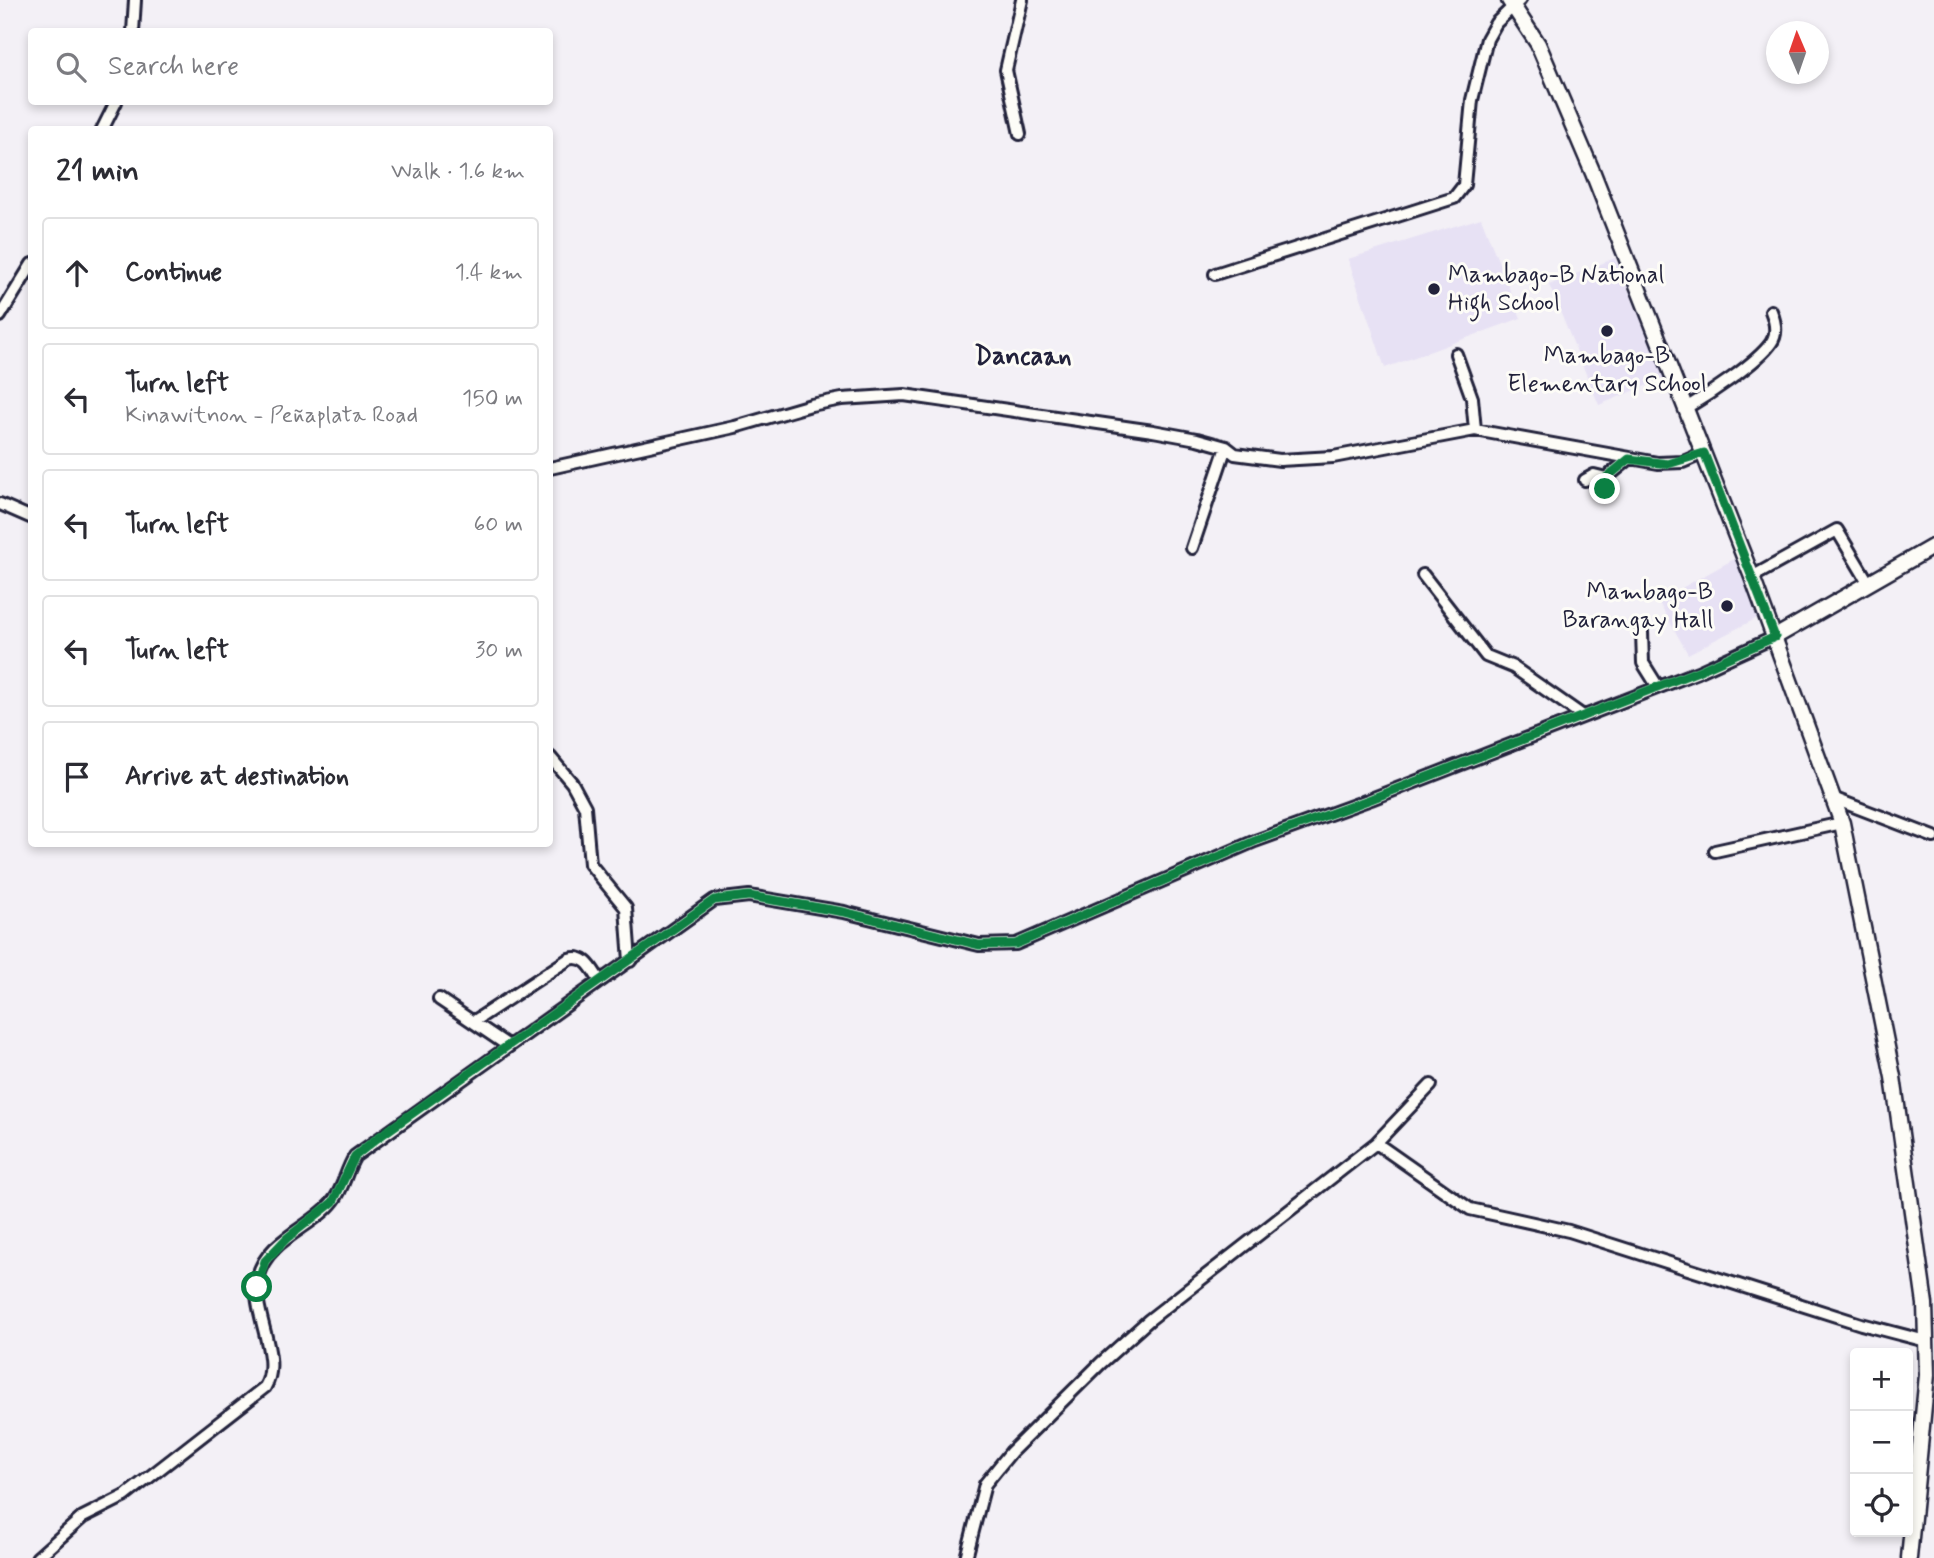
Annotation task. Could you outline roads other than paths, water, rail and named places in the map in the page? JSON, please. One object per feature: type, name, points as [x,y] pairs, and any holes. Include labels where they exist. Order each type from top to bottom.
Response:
[{"type":"street","points":[[133,28],[135,0]]},
{"type":"street","points":[[1020,134],[1006,70],[1023,0]]},
{"type":"street","points":[[1215,274],[1454,198],[1464,185],[1470,113],[1482,53],[1491,30],[1514,2],[1551,70],[1752,577],[1842,823],[1893,1077],[1925,1304],[1927,1374],[1909,1558]]},
{"type":"street","points":[[104,126],[114,105]]},
{"type":"street","points":[[0,316],[28,270]]},
{"type":"street","points":[[1686,408],[1712,392],[1770,344],[1775,326],[1772,311]]},
{"type":"street","points":[[1456,354],[1472,398],[1475,430]]},
{"type":"street","points":[[553,467],[736,427],[811,405],[867,397],[904,396],[993,406],[1153,431],[1226,447],[1235,454],[1255,458],[1312,460],[1475,430],[1668,464],[1704,453]]},
{"type":"street","points":[[1192,548],[1226,447]]},
{"type":"street","points":[[1585,480],[1594,475],[1606,484],[1629,459]]},
{"type":"street","points":[[0,504],[28,516]]},
{"type":"street","points":[[1752,577],[1837,530],[1868,582]]},
{"type":"street","points":[[37,1558],[83,1517],[125,1496],[265,1387],[272,1369],[257,1287],[265,1261],[287,1238],[333,1202],[355,1156],[507,1045],[714,900],[749,896],[844,912],[979,945],[1016,944],[1255,841],[1748,651],[1934,546]]},
{"type":"street","points":[[1423,582],[1486,656],[1513,667],[1583,716]]},
{"type":"street","points":[[1642,632],[1643,663],[1657,687]]},
{"type":"street","points":[[553,761],[572,783],[585,807],[590,864],[626,908],[630,961]]},
{"type":"street","points":[[1835,799],[1934,837]]},
{"type":"street","points":[[1715,851],[1842,823]]},
{"type":"street","points":[[473,1022],[569,959],[582,958],[600,981]]},
{"type":"street","points":[[439,999],[507,1045]]},
{"type":"street","points":[[966,1558],[985,1484],[1011,1452],[1101,1363],[1149,1320],[1376,1143],[1431,1085]]},
{"type":"street","points":[[1376,1143],[1470,1209],[1582,1235],[1860,1324],[1926,1341]]},
{"type":"place","name":"Mambago-B National High School","points":[[1434,289]]},
{"type":"place","name":"Mambago-B Elementary School","points":[[1607,331]]},
{"type":"place","name":"Mambago-B Barangay Hall","points":[[1727,606]]},
{"type":"district","name":"Dancaan","points":[[1023,357]]}]
